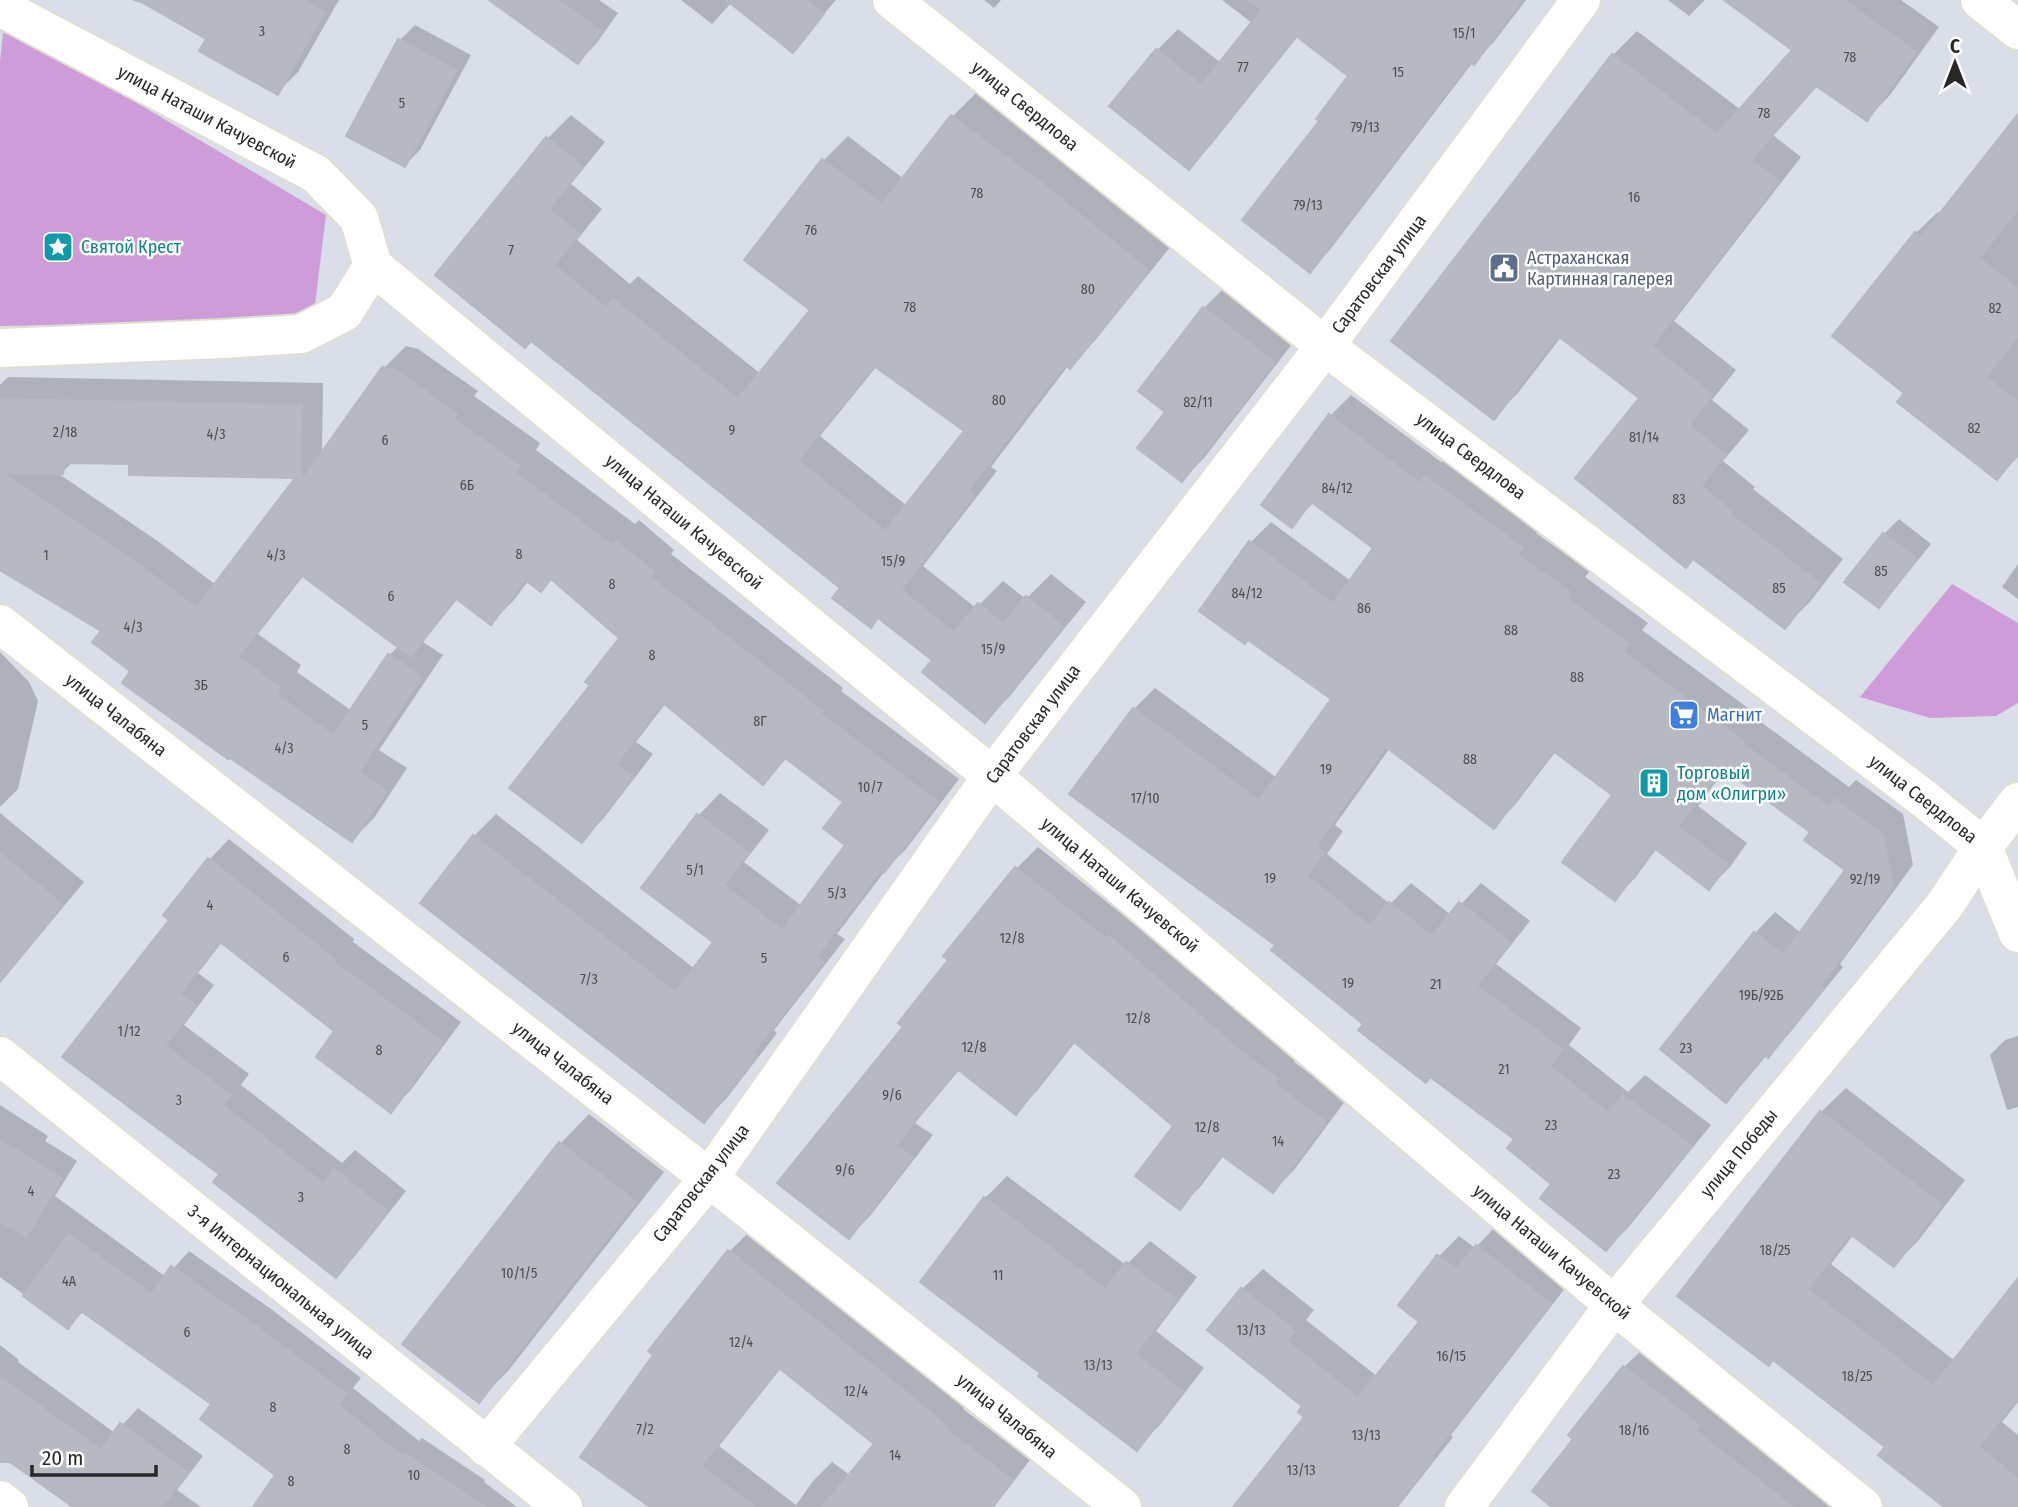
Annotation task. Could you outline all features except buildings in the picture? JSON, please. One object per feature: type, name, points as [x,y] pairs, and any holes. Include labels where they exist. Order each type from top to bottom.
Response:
[{"type":"street","name":"улица Свердлова","points":[[892,0],[1325,346],[1912,789],[1983,847],[2018,933]]},
{"type":"street","name":"Саратовская улица","points":[[486,1447],[709,1178],[992,776],[1325,346],[1581,0]]},
{"type":"street","points":[[1980,0],[2018,30]]},
{"type":"street","name":"улица Наташи Качуевской","points":[[0,8],[316,174],[359,218],[373,266],[992,776],[1614,1305],[1863,1507]]},
{"type":"street","points":[[0,348],[301,334],[344,312],[373,266]]},
{"type":"street","name":"улица Чалабяна","points":[[0,624],[709,1178],[1122,1507]]},
{"type":"street","name":"улица Победы","points":[[1464,1507],[1614,1305],[1944,906],[1983,847],[2018,802]]},
{"type":"street","name":"3-я Интернациональная улица","points":[[0,1056],[563,1507]]},
{"type":"street","points":[[0,1500],[9,1507]]},
{"type":"shaded area","points":[[4,24],[326,215],[313,321],[0,326],[0,61]]},
{"type":"shaded area","points":[[1952,584],[2018,623],[2018,703],[1996,716],[1930,718],[1860,697]]},
{"type":"place","name":"Святой Крест","points":[[58,247]]},
{"type":"place","name":"Астраханская Картинная галерея","points":[[1504,268]]},
{"type":"place","name":"Магнит","points":[[1684,715]]},
{"type":"place","name":"Торговый дом «Олигри»","points":[[1654,783]]}]
